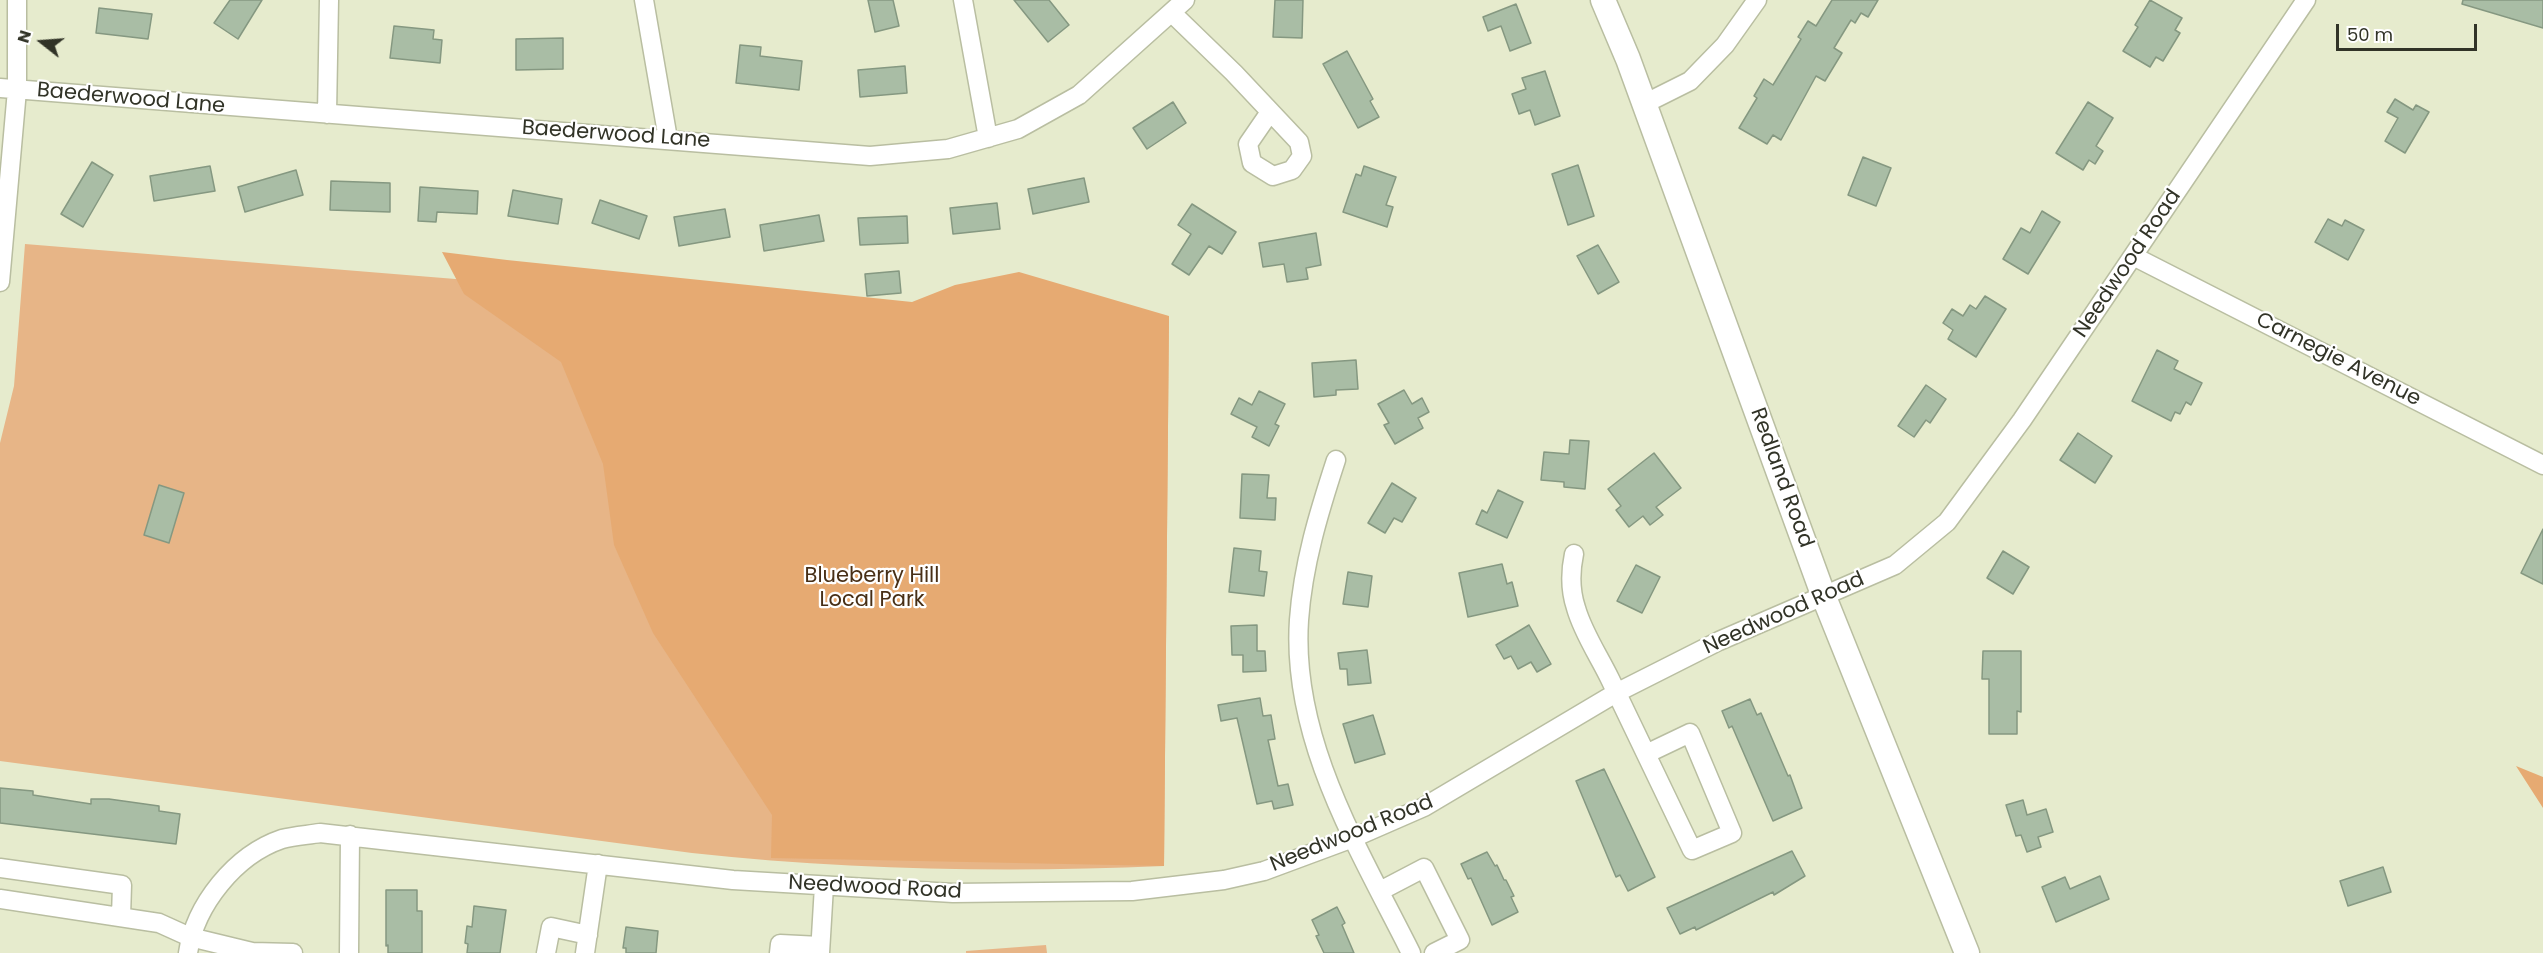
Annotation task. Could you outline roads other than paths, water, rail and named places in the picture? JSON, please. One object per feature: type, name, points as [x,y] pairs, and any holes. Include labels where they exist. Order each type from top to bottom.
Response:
[{"type":"main road","name":"Redland Road","points":[[1603,0],[1644,104],[1824,597],[1967,953]]},
{"type":"street","points":[[0,282],[8,89],[17,0]]},
{"type":"street","points":[[327,114],[329,0]]},
{"type":"street","points":[[644,0],[668,139]]},
{"type":"street","points":[[963,0],[988,138]]},
{"type":"street","name":"Baederwood Lane","points":[[8,89],[870,156],[948,149],[1018,129],[1079,95],[1185,0]]},
{"type":"street","points":[[1644,104],[1690,81],[1725,45],[1756,0]]},
{"type":"street","name":"Needwood Road","points":[[189,945],[204,905],[239,865],[258,851],[283,839],[320,833],[733,880],[953,893],[1132,891],[1224,880],[1264,871],[1353,838],[1424,807],[1616,693],[1719,641],[1895,565],[1947,522],[2022,420],[2306,0]]},
{"type":"street","points":[[1172,13],[1234,73],[1270,112]]},
{"type":"street","name":"Carnegie Avenue","points":[[2133,256],[2543,465]]},
{"type":"street","points":[[1336,460],[1314,529],[1305,574],[1299,620],[1299,661],[1311,735],[1353,838],[1411,953]]},
{"type":"street","points":[[1574,554],[1570,576],[1576,609],[1692,850],[1732,833],[1690,734],[1646,754]]},
{"type":"street","points":[[349,953],[350,835]]},
{"type":"street","points":[[546,953],[550,927],[587,944],[598,864]]},
{"type":"street","points":[[0,868],[122,885],[121,917]]},
{"type":"street","points":[[1380,891],[1424,868],[1460,940],[1434,953]]},
{"type":"street","points":[[779,953],[780,944],[820,949],[824,886]]},
{"type":"street","points":[[0,899],[159,923],[189,945],[252,952],[293,953]]},
{"type":"park label","name":"Blueberry Hill Local Park","points":[[872,589]]}]
